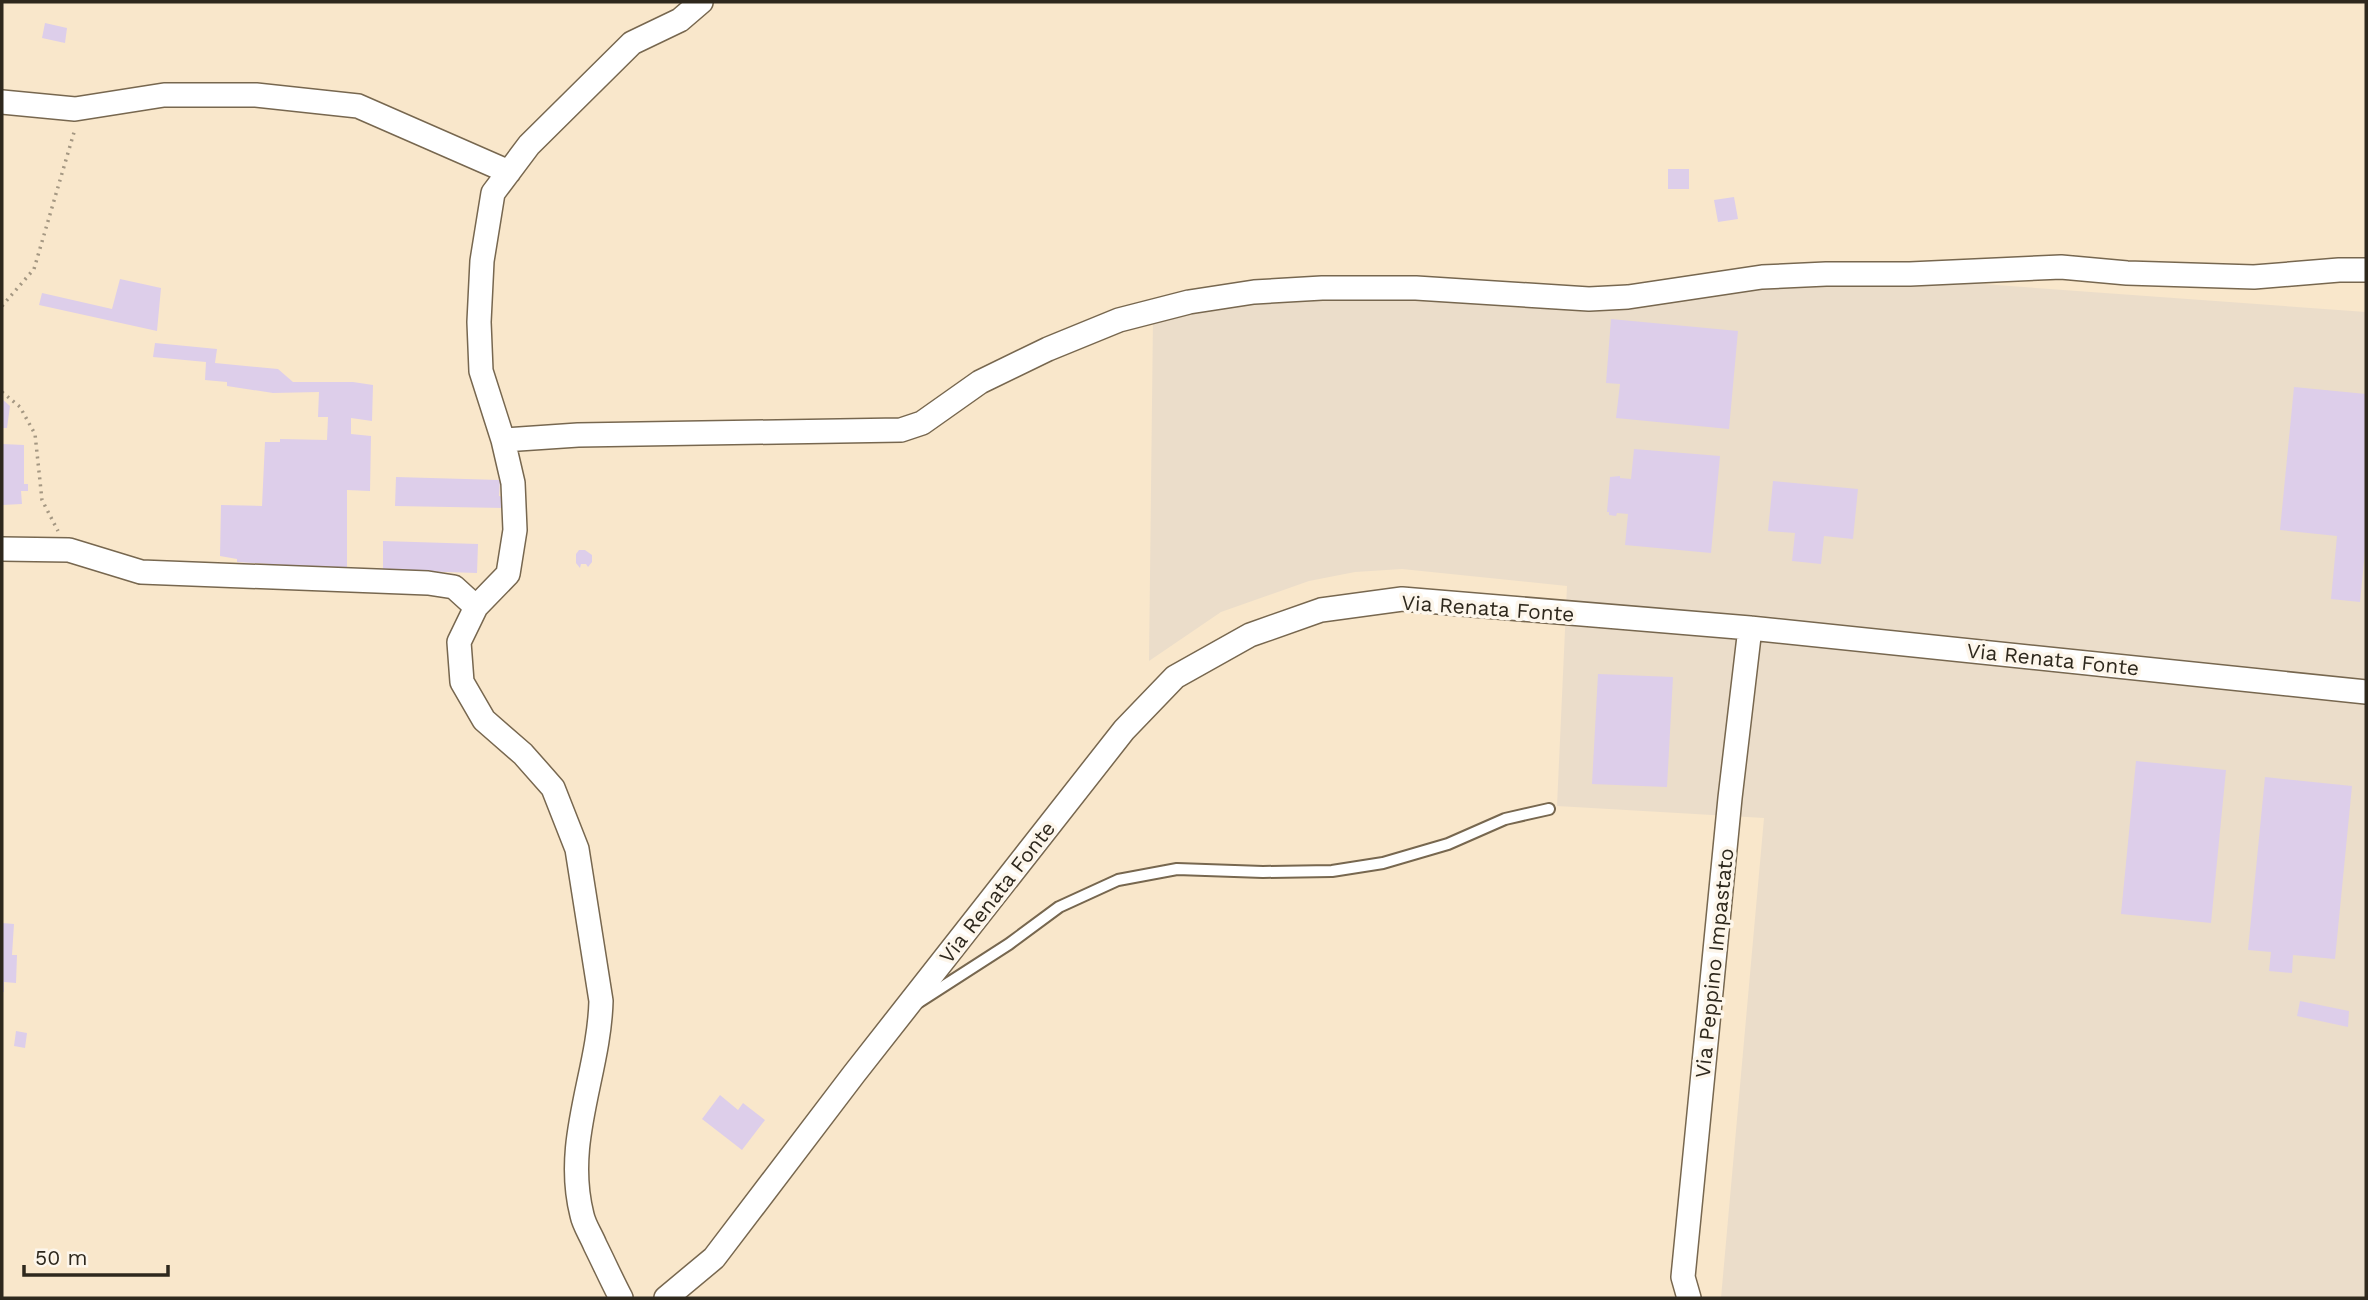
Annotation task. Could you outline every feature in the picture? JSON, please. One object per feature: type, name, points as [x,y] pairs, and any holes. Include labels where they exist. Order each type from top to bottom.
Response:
[{"type":"street","points":[[612,1295],[582,1217],[578,1187],[576,1158],[585,1093],[600,1025],[601,1001],[577,849],[553,788],[523,754],[484,720],[462,682],[459,642],[476,607],[508,574],[515,530],[513,483],[503,440],[481,371],[479,322],[482,261],[494,193],[529,145],[632,43],[680,20],[701,2]]},
{"type":"street","points":[[2,102],[75,109],[164,94],[256,95],[358,106],[509,173]]},
{"type":"street","points":[[503,440],[578,435],[901,430],[922,423],[980,382],[1048,349],[1119,320],[1189,302],[1254,292],[1322,288],[1416,288],[1589,299],[1628,297],[1762,277],[1826,274],[1910,274],[2061,267],[2127,273],[2254,277],[2366,270]]},
{"type":"street","points":[[2,549],[69,550],[141,572],[428,583],[454,587],[476,607]]},
{"type":"street","name":"Via Renata Fonte","points":[[666,1298],[713,1258],[1124,730],[1175,677],[1250,635],[1321,610],[1402,599],[1750,628],[2366,692]]},
{"type":"street","name":"Via Peppino Impastato","points":[[1689,1298],[1683,1277],[1730,798],[1750,628]]},
{"type":"lane","points":[[904,1010],[1009,944],[1059,907],[1118,880],[1177,869],[1304,871],[1383,863],[1448,844],[1505,818],[1549,809]]},
{"type":"path","points":[[2,306],[34,269],[75,130],[75,109]]},
{"type":"path","points":[[2,392],[20,407],[34,434],[42,500],[69,550]]},
{"type":"shaded area","points":[[1900,278],[2366,312],[2366,1298],[1721,1298],[1764,818],[1557,806],[1567,586],[1402,569],[1355,572],[1309,581],[1221,612],[1149,661],[1153,318],[1233,302]]},
{"type":"building","points":[[45,23],[67,28],[65,43],[42,38]]},
{"type":"building","points":[[1668,169],[1689,169],[1689,189],[1668,189]]},
{"type":"building","points":[[1734,197],[1738,219],[1718,222],[1714,200]]},
{"type":"building","points":[[120,279],[161,288],[157,331],[39,305],[42,293],[112,309]]},
{"type":"building","points":[[1611,319],[1738,331],[1729,429],[1616,418],[1620,384],[1606,383]]},
{"type":"building","points":[[155,343],[217,349],[215,363],[278,369],[293,382],[353,382],[373,385],[372,421],[351,418],[351,434],[371,436],[370,491],[347,490],[347,569],[237,562],[237,559],[220,556],[221,505],[262,506],[265,442],[280,442],[280,439],[327,440],[328,417],[318,417],[319,392],[273,393],[227,386],[227,382],[205,380],[206,362],[153,357]]},
{"type":"building","points":[[2294,387],[2366,394],[2366,541],[2360,602],[2331,599],[2337,536],[2280,530]]},
{"type":"building","points":[[2,399],[10,406],[7,428],[2,428]]},
{"type":"building","points":[[2,444],[24,445],[24,484],[28,484],[28,491],[21,491],[22,504],[2,505]]},
{"type":"building","points":[[1634,449],[1720,456],[1711,553],[1625,545],[1628,514],[1617,513],[1616,516],[1607,512],[1610,477],[1631,479]]},
{"type":"building","points":[[396,477],[500,480],[499,496],[504,497],[504,508],[395,506]]},
{"type":"building","points":[[1773,481],[1858,489],[1853,539],[1824,536],[1821,564],[1792,561],[1795,533],[1768,531]]},
{"type":"building","points":[[383,541],[478,544],[477,573],[383,570]]},
{"type":"building","points":[[579,550],[585,550],[592,555],[592,562],[588,567],[581,564],[580,568],[576,563]]},
{"type":"building","points":[[1598,674],[1673,677],[1667,787],[1592,784]]},
{"type":"building","points":[[2136,761],[2226,770],[2211,923],[2121,914]]},
{"type":"building","points":[[2265,777],[2352,786],[2335,959],[2293,955],[2292,973],[2269,971],[2271,952],[2248,950]]},
{"type":"building","points":[[2,923],[14,924],[12,955],[17,955],[16,983],[4,982],[4,992],[2,992]]},
{"type":"building","points":[[2300,1001],[2349,1011],[2348,1027],[2297,1016]]},
{"type":"building","points":[[16,1031],[27,1033],[25,1048],[14,1046]]},
{"type":"building","points":[[720,1095],[738,1110],[743,1103],[765,1120],[742,1150],[702,1119]]}]
